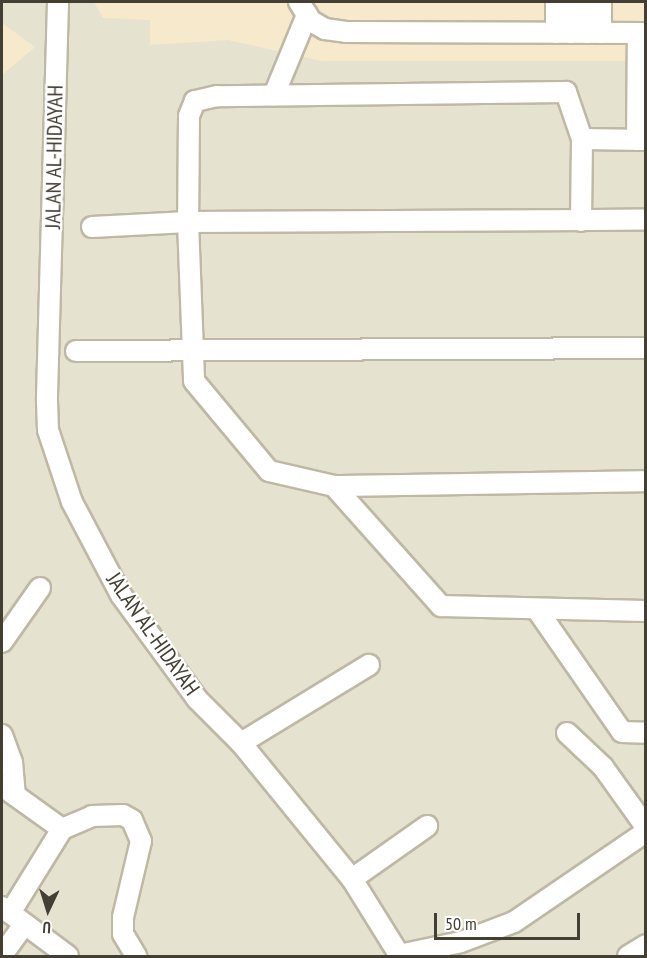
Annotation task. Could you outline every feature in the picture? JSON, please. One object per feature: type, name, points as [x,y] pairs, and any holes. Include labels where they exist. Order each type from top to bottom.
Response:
[{"type":"street","name":"JALAN AL-HIDAYAH","points":[[58,2],[48,430],[72,502],[121,595],[197,699],[241,743],[352,879],[400,956]]},
{"type":"street","points":[[556,2],[579,33]]},
{"type":"street","points":[[572,2],[579,33]]},
{"type":"street","points":[[579,33],[587,2]]},
{"type":"street","points":[[579,33],[601,2]]},
{"type":"street","points":[[274,95],[303,8],[325,29],[346,32],[642,33],[641,140],[582,139]]},
{"type":"street","points":[[581,221],[582,139],[566,92],[217,96],[195,101],[189,116],[188,222],[194,381],[269,471],[334,486],[645,481]]},
{"type":"street","points":[[92,227],[188,222],[645,220]]},
{"type":"street","points":[[76,351],[645,348]]},
{"type":"street","points":[[334,486],[441,606],[538,611],[645,611]]},
{"type":"street","points":[[2,642],[40,588]]},
{"type":"street","points":[[538,611],[621,732],[645,733]]},
{"type":"street","points":[[241,743],[369,665]]},
{"type":"street","points":[[567,733],[603,767],[645,827]]},
{"type":"street","points":[[2,735],[12,762],[8,791],[62,829]]},
{"type":"street","points":[[2,955],[12,915],[62,829],[107,813],[123,815],[138,829],[140,853],[123,917],[123,934],[136,957]]},
{"type":"street","points":[[352,879],[426,826]]},
{"type":"street","points":[[400,956],[461,942],[514,922],[645,832]]},
{"type":"street","points":[[12,915],[68,957]]},
{"type":"street","points":[[628,957],[645,945]]},
{"type":"shaded area","points":[[2,2],[645,2],[645,956],[2,956]]},
{"type":"shaded area","points":[[94,2],[645,2],[645,61],[322,61],[228,40],[150,45],[150,20],[103,18]]},
{"type":"shaded area","points":[[2,23],[35,47],[2,75]]}]
